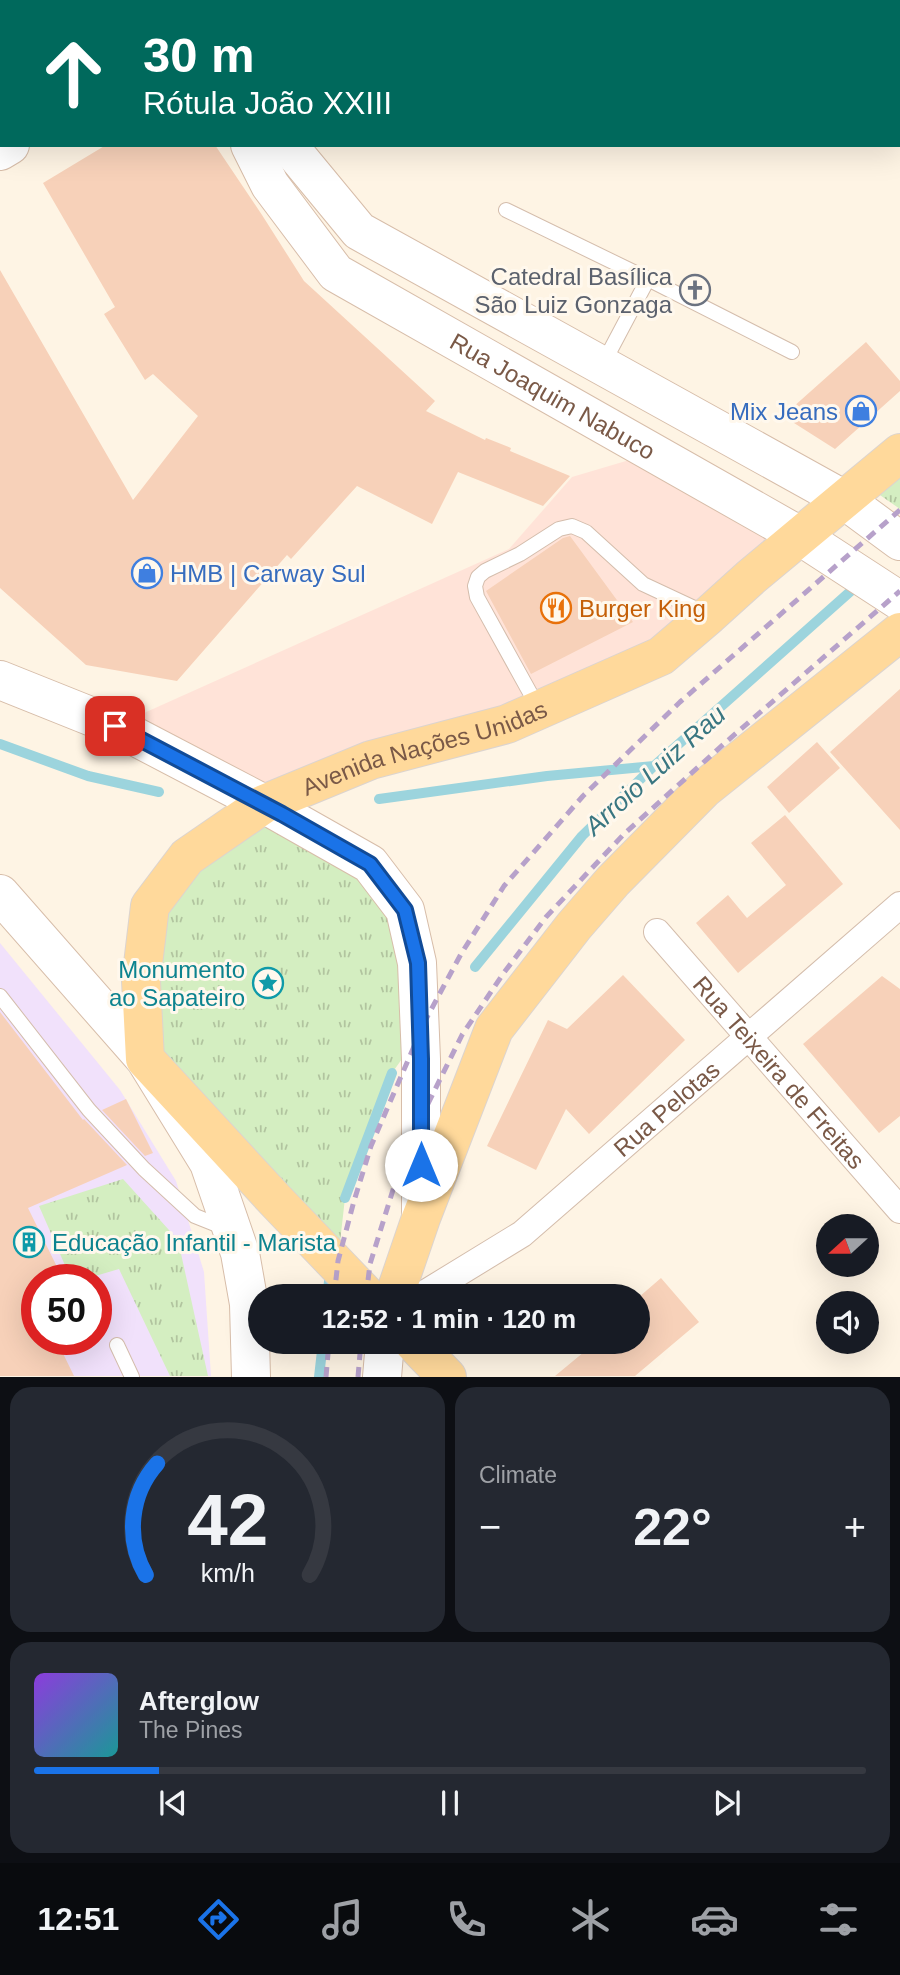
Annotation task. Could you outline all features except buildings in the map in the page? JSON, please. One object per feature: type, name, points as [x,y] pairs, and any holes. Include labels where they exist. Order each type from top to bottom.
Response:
[{"type":"main road","name":"Avenida Nações Unidas","points":[[145,1059],[141,981],[150,906],[187,857],[264,804],[371,760],[507,724],[661,656],[900,453]]},
{"type":"main road","points":[[398,1284],[494,1028],[613,881],[704,789],[900,632]]},
{"type":"main road","points":[[145,1059],[356,1284]]},
{"type":"main road","points":[[425,1354],[447,1377]]},
{"type":"street","name":"Rua Joaquim Nabuco","points":[[251,147],[270,185],[335,273],[800,536],[900,601]]},
{"type":"street","name":"Rua Joaquim Nabuco","points":[[290,147],[359,232],[844,499],[900,541]]},
{"type":"street","points":[[0,680],[115,726],[264,804],[370,864],[405,910],[418,963],[421,1218]]},
{"type":"street","points":[[0,894],[145,1059]]},
{"type":"street","name":"Rua Pelotas","points":[[440,1284],[522,1234],[900,905]]},
{"type":"street","name":"Rua Teixeira de Freitas","points":[[657,932],[900,1210]]},
{"type":"street","name":"Avenida Nações Unidas","points":[[145,1059],[209,1163],[240,1253],[249,1304],[251,1377]]},
{"type":"street","points":[[382,1377],[384,1354]]},
{"type":"lane","points":[[506,210],[792,352]]},
{"type":"lane","points":[[602,366],[649,279]]},
{"type":"lane","points":[[540,710],[477,597],[475,586],[478,577],[485,572],[559,529],[572,526],[586,532],[643,584],[709,615]]},
{"type":"lane","points":[[0,996],[89,1110],[144,1169],[195,1216],[232,1231]]},
{"type":"lane","points":[[117,1345],[132,1377]]},
{"type":"shaded area","name":"Burger King","points":[[653,453],[790,532],[661,656],[264,804],[115,726],[509,549],[572,477]]},
{"type":"shaded area","points":[[0,943],[120,1090],[176,1181],[204,1272],[211,1376],[0,1376]]},
{"type":"green space","points":[[900,474],[900,509],[877,493]]},
{"type":"green space","points":[[264,804],[405,910],[419,1035],[392,1073],[345,1198],[337,1269],[145,1059],[150,906]]},
{"type":"green space","points":[[123,1179],[178,1240],[208,1376],[170,1376],[119,1269],[112,1271],[112,1264],[64,1264],[39,1206]]},
{"type":"waterway","name":"Arroio Luiz Rau","points":[[475,967],[582,836],[654,766],[852,590]]},
{"type":"waterway","points":[[0,744],[88,776],[159,792]]},
{"type":"waterway","points":[[379,799],[547,776],[654,766]]},
{"type":"waterway","name":"Arroio Luiz Rau","points":[[345,1198],[392,1073]]},
{"type":"waterway","name":"Arroio Luiz Rau","points":[[329,1284],[330,1274]]},
{"type":"waterway","name":"Arroio Luiz Rau","points":[[319,1377],[322,1354]]},
{"type":"railway","points":[[335,1284],[338,1261],[371,1146],[425,1021],[461,954],[504,886],[583,796],[680,702],[900,510]]},
{"type":"railway","points":[[368,1284],[370,1264],[406,1148],[462,1035],[546,917],[624,834],[900,591]]},
{"type":"railway","points":[[326,1377],[328,1354]]},
{"type":"railway","points":[[358,1377],[360,1354]]},
{"type":"place","name":"Catedral Basílica São Luiz Gonzaga","points":[[695,290]]},
{"type":"place","name":"Mix Jeans","points":[[861,411]]},
{"type":"place","name":"HMB | Carway Sul","points":[[147,573]]},
{"type":"place","name":"Burger King","points":[[556,608]]},
{"type":"place","name":"Monumento ao Sapateiro","points":[[268,983]]},
{"type":"place","name":"Educação Infantil - Marista","points":[[29,1242]]},
{"type":"route","points":[[115,726],[319,834],[370,864],[405,910],[418,963],[421,1165]]}]
